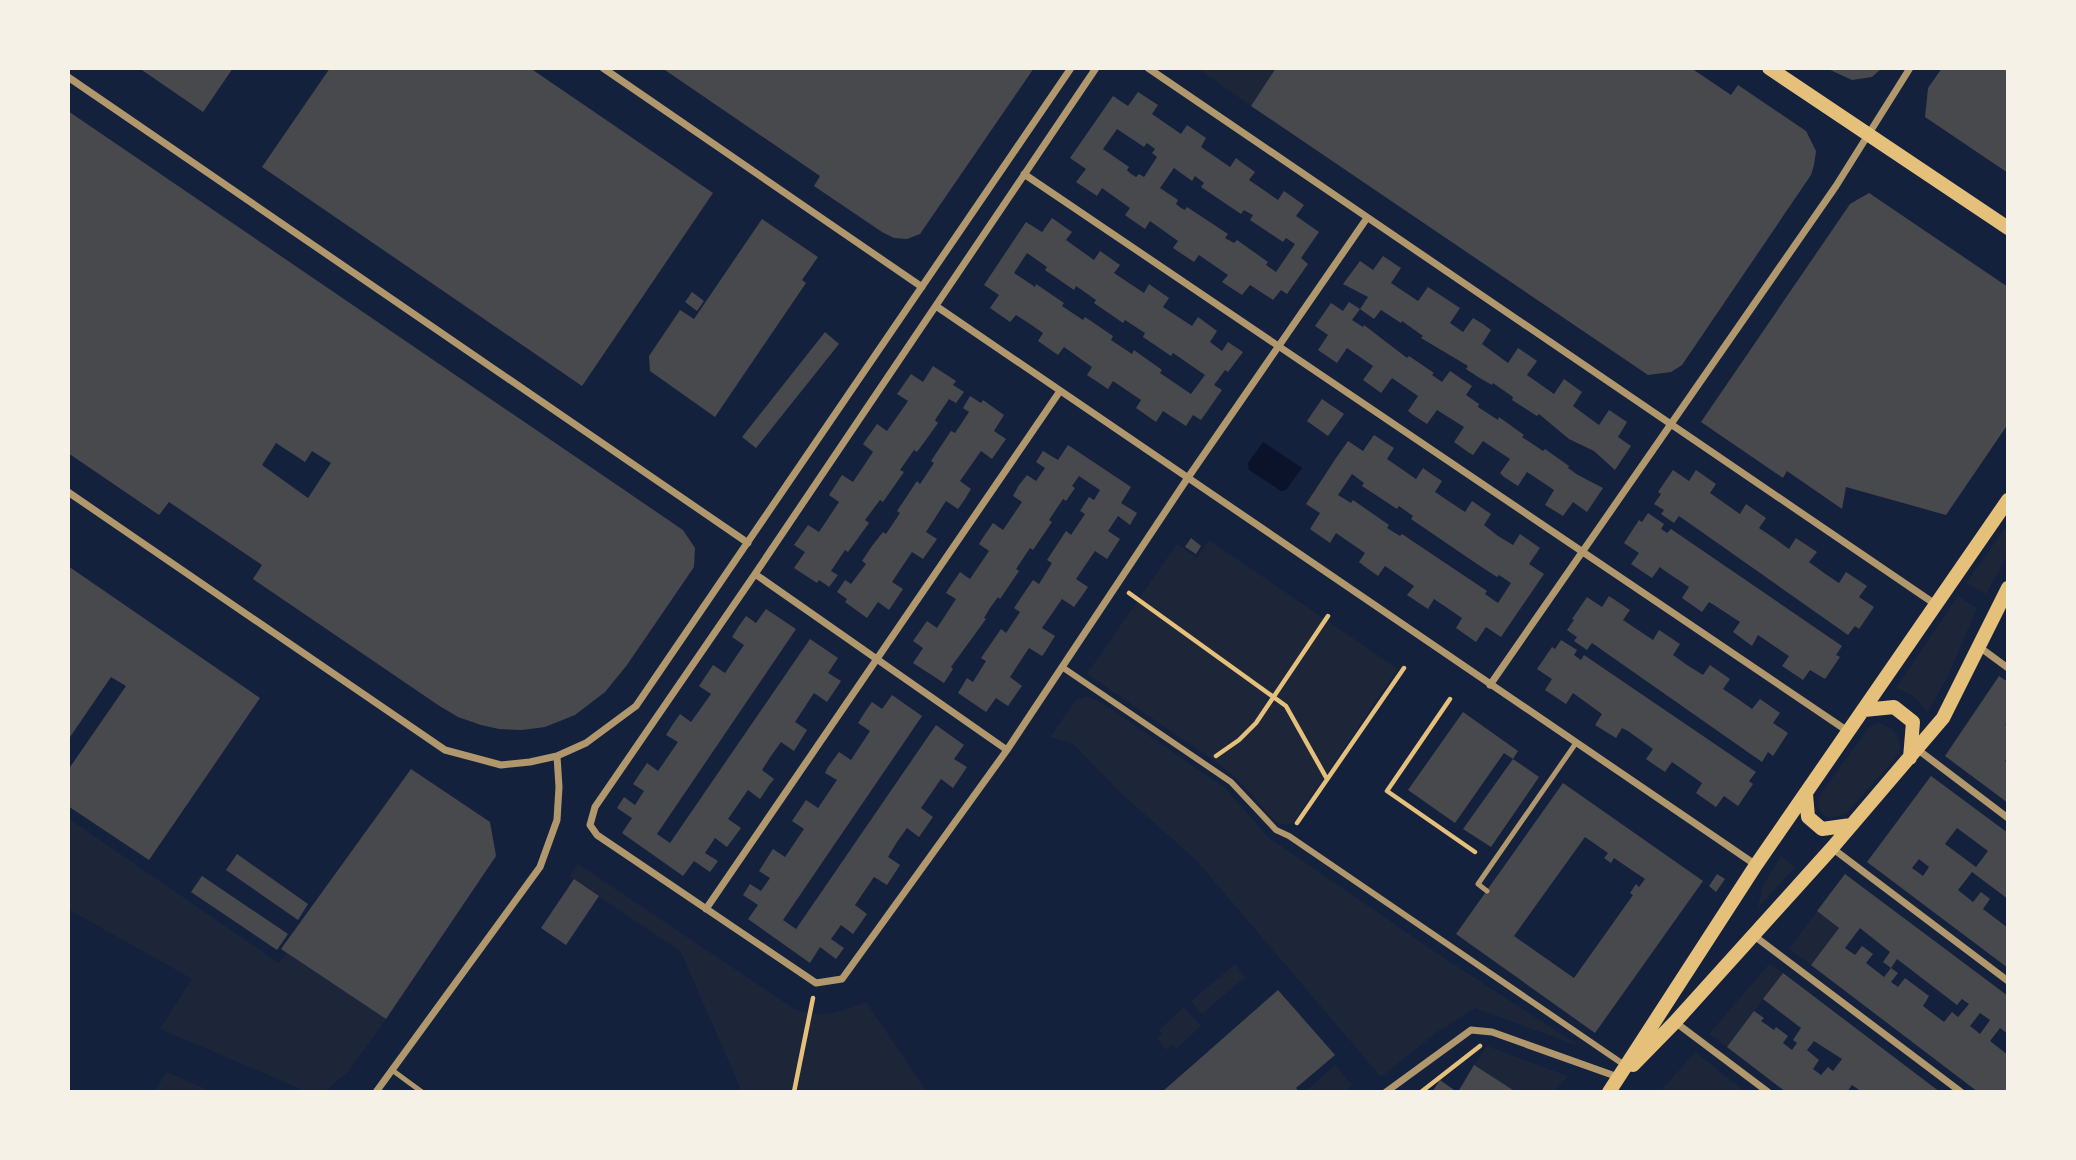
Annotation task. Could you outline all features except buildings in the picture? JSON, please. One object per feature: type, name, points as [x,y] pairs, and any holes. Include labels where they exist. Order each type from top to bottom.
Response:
[{"type":"main road","points":[[1769,68],[2008,228]]},
{"type":"main road","points":[[1617,1080],[1756,865],[2008,500]]},
{"type":"main road","points":[[1617,1080],[1675,1022],[1754,935],[1943,718],[2008,588]]},
{"type":"main road","points":[[1864,710],[1894,707],[1913,722],[1913,754]]},
{"type":"main road","points":[[1806,794],[1808,817],[1822,829],[1851,825]]},
{"type":"street","points":[[603,68],[922,287]]},
{"type":"street","points":[[68,492],[446,750],[501,765],[557,756],[586,743],[636,706],[1071,68]]},
{"type":"street","points":[[1096,68],[595,807],[590,825],[597,835],[816,983],[842,979],[1007,750],[1187,479],[1367,218]]},
{"type":"street","points":[[1148,68],[1935,604]]},
{"type":"street","points":[[1490,685],[1836,186],[1910,68]]},
{"type":"street","points":[[68,78],[748,543]]},
{"type":"street","points":[[1024,174],[1850,732]]},
{"type":"street","points":[[936,306],[1756,865]]},
{"type":"street","points":[[706,909],[1060,391]]},
{"type":"street","points":[[755,574],[1007,750]]},
{"type":"street","points":[[1978,646],[2008,668]]},
{"type":"street","points":[[1062,667],[1231,782],[1276,830],[1289,836],[1617,1080]]},
{"type":"street","points":[[1913,754],[2008,818]]},
{"type":"street","points":[[376,1092],[540,867],[557,820],[557,756]]},
{"type":"street","points":[[1832,848],[2008,981]]},
{"type":"street","points":[[1754,935],[1961,1092]]},
{"type":"street","points":[[1675,1022],[1768,1092]]},
{"type":"street","points":[[1386,1092],[1471,1030],[1492,1031],[1617,1080]]},
{"type":"lane","points":[[1487,891],[1478,884],[1576,743]]},
{"type":"lane","points":[[392,1070],[422,1092]]},
{"type":"path","points":[[1118,584],[1286,706],[1327,779]]},
{"type":"path","points":[[1203,763],[1239,740],[1256,723],[1328,616]]},
{"type":"path","points":[[1289,836],[1404,668]]},
{"type":"path","points":[[1450,699],[1387,791],[1475,852]]},
{"type":"path","points":[[794,1092],[816,983]]},
{"type":"shaded area","points":[[1197,68],[1276,68],[1251,106]]},
{"type":"shaded area","points":[[1263,442],[1302,468],[1286,490],[1281,491],[1249,470],[1248,463]]},
{"type":"shaded area","points":[[2008,524],[2008,554],[1986,594],[1966,583]]},
{"type":"shaded area","points":[[1209,540],[1398,669],[1293,823],[1275,821],[1236,778],[1219,764],[1087,674],[1177,544],[1197,558]]},
{"type":"shaded area","points":[[1958,596],[1977,608],[1947,678],[1927,713],[1914,697],[1896,688]]},
{"type":"shaded area","points":[[1087,696],[1099,701],[1225,788],[1268,837],[1438,954],[1581,1047],[1475,1008],[1437,1032],[1381,1077],[1197,861],[1121,793],[1072,743],[1050,737],[1076,700]]},
{"type":"shaded area","points":[[1878,723],[1896,733],[1900,741],[1900,753],[1847,813],[1832,818],[1824,816],[1819,809],[1818,798],[1868,728]]},
{"type":"shaded area","points":[[68,818],[279,963],[286,953],[386,1019],[348,1072],[324,1092],[308,1092],[160,1029],[192,979],[68,909]]},
{"type":"shaded area","points":[[1781,856],[1795,867],[1758,908],[1762,887]]},
{"type":"shaded area","points":[[578,864],[794,1009],[831,1013],[866,1002],[927,1092],[742,1092],[681,952],[569,876]]},
{"type":"shaded area","points":[[1817,911],[1839,928],[1811,965],[1789,949]]},
{"type":"shaded area","points":[[1235,964],[1245,977],[1202,1014],[1191,1001]]},
{"type":"shaded area","points":[[1769,964],[1783,973],[1727,1047],[1709,1034]]},
{"type":"shaded area","points":[[1184,1007],[1201,1026],[1176,1049],[1172,1045],[1166,1050],[1157,1039],[1162,1034],[1159,1030]]},
{"type":"shaded area","points":[[1487,1046],[1568,1076],[1554,1092],[1515,1092],[1474,1065]]},
{"type":"shaded area","points":[[1695,1052],[1746,1092],[1660,1092]]},
{"type":"shaded area","points":[[1335,1065],[1352,1085],[1344,1092],[1305,1092]]},
{"type":"shaded area","points":[[167,1072],[213,1092],[154,1091]]}]
